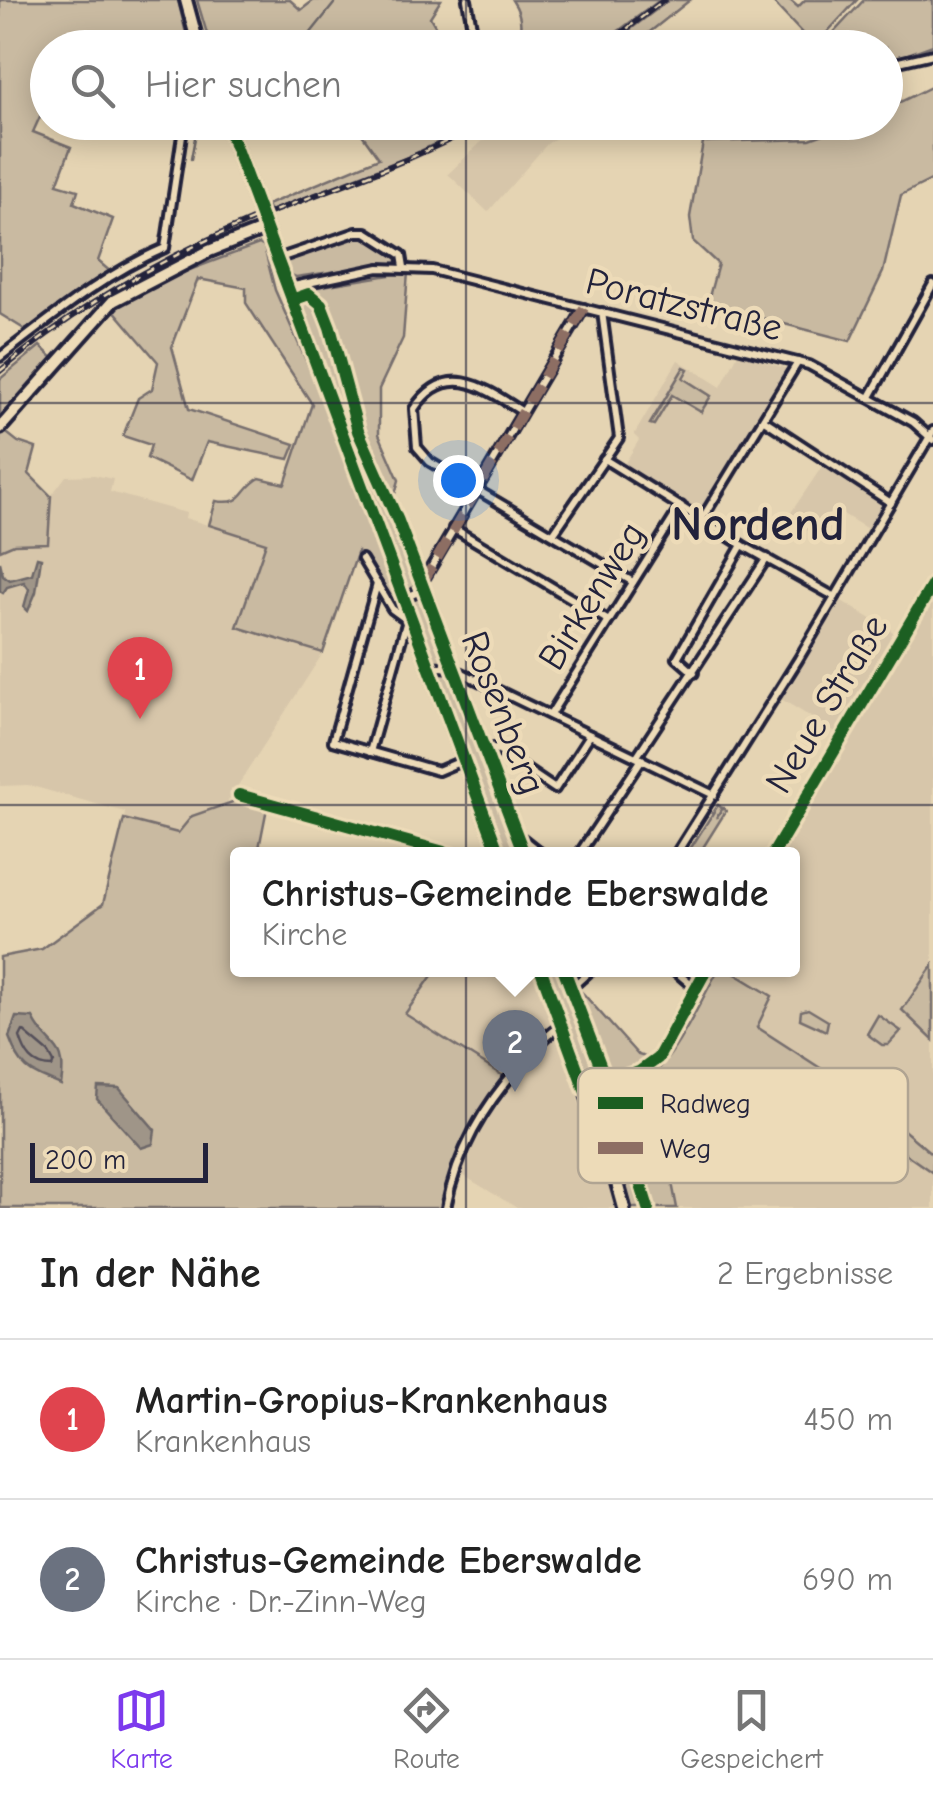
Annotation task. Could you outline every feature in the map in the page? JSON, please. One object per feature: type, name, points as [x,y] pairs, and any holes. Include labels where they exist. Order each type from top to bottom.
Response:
[{"type":"main road","points":[[186,0],[194,30]]},
{"type":"main road","points":[[232,140],[496,847]]},
{"type":"main road","points":[[0,428],[113,301],[209,250],[264,228]]},
{"type":"main road","points":[[544,977],[578,1070]]},
{"type":"main road","points":[[616,1183],[624,1208]]},
{"type":"street","points":[[467,0],[473,30]]},
{"type":"street","points":[[903,61],[933,54]]},
{"type":"street","points":[[0,357],[99,284],[136,260],[165,248],[181,140]]},
{"type":"street","points":[[277,259],[366,232],[402,255],[404,267]]},
{"type":"street","name":"Poratzstraße","points":[[288,288],[368,270],[432,270],[798,362],[870,397],[932,436]]},
{"type":"street","points":[[870,397],[933,284]]},
{"type":"street","points":[[404,598],[416,593],[422,584],[584,308]]},
{"type":"street","points":[[553,534],[620,434],[602,312]]},
{"type":"street","points":[[702,519],[798,362]]},
{"type":"street","points":[[522,411],[475,384],[455,381],[425,394],[414,409],[413,431],[422,454],[633,582]]},
{"type":"street","points":[[764,420],[891,502]]},
{"type":"street","points":[[681,847],[932,436]]},
{"type":"street","points":[[604,460],[835,597]]},
{"type":"street","name":"Birkenweg","points":[[550,715],[681,506]]},
{"type":"street","points":[[452,528],[610,621]]},
{"type":"street","points":[[694,672],[676,658],[742,545]]},
{"type":"street","points":[[583,847],[767,558]]},
{"type":"street","points":[[362,559],[392,610],[409,619],[370,752]]},
{"type":"street","points":[[377,584],[334,742],[438,771],[464,760]]},
{"type":"street","name":"Rosenberg","points":[[422,584],[518,834],[534,847]]},
{"type":"street","name":"Neue Straße","points":[[777,847],[933,584]]},
{"type":"street","points":[[428,666],[452,668],[714,795]]},
{"type":"street","points":[[482,745],[496,749],[555,789],[590,735]]},
{"type":"street","points":[[239,796],[426,847]]},
{"type":"street","points":[[518,834],[522,847]]},
{"type":"street","points":[[567,977],[586,1030]]},
{"type":"street","points":[[571,988],[583,977]]},
{"type":"street","points":[[682,977],[696,990]]},
{"type":"street","points":[[644,1068],[658,1058],[702,977]]},
{"type":"street","points":[[446,1208],[472,1130],[518,1067],[548,1033],[562,1025]]},
{"type":"shaded area","points":[[0,0],[178,0],[185,30],[30,30],[30,140],[53,140],[71,147],[57,184],[78,190],[74,203],[113,219],[98,261],[112,273],[29,332],[0,314]]},
{"type":"shaded area","points":[[197,0],[290,0],[301,10],[314,0],[441,0],[430,17],[438,30],[206,30]]},
{"type":"shaded area","points":[[512,0],[660,0],[620,30],[519,30],[518,12]]},
{"type":"shaded area","points":[[660,0],[669,0],[629,30],[621,30]]},
{"type":"shaded area","points":[[669,0],[690,0],[652,30],[629,30]]},
{"type":"shaded area","points":[[771,0],[790,0],[798,7],[805,0],[857,0],[829,30],[799,30]]},
{"type":"shaded area","points":[[864,0],[933,0],[933,45],[903,56],[903,30],[836,30]]},
{"type":"shaded area","points":[[468,25],[479,30],[456,30]]},
{"type":"shaded area","points":[[933,86],[933,179],[901,195],[883,272],[850,341],[707,304],[718,264],[693,241],[690,217],[703,142],[903,140],[903,101]]},
{"type":"shaded area","points":[[366,140],[442,140],[270,211],[267,205],[379,158]]},
{"type":"shaded area","points":[[440,140],[456,140],[410,162],[249,223],[248,219],[350,181]]},
{"type":"shaded area","points":[[483,140],[553,140],[488,212],[448,174]]},
{"type":"shaded area","points":[[354,235],[381,244],[400,262],[296,277],[290,274],[284,260]]},
{"type":"shaded area","points":[[259,244],[264,247],[275,290],[322,397],[327,400],[402,604],[396,605],[358,551],[323,653],[237,627],[266,543],[209,525],[216,501],[238,499],[260,478],[285,484],[312,404],[246,303],[246,288],[198,279],[172,347],[189,409],[295,444],[289,459],[207,442],[192,480],[147,458],[151,445],[123,436],[138,398],[152,389],[158,362],[113,309],[176,275]]},
{"type":"shaded area","points":[[408,272],[403,338],[379,389],[379,434],[399,480],[393,501],[523,847],[499,847],[297,301],[301,291]]},
{"type":"shaded area","points":[[40,346],[54,359],[0,423],[0,379]]},
{"type":"shaded area","points":[[738,354],[785,368],[787,372],[705,507],[697,512],[622,468],[639,440],[634,435],[678,360],[721,387]]},
{"type":"shaded area","points":[[684,367],[688,369],[683,378],[711,396],[701,412],[672,395],[654,425],[650,424]]},
{"type":"shaded area","points":[[3,430],[18,442],[36,448],[29,474],[51,496],[48,543],[14,544],[0,550]]},
{"type":"shaded area","points":[[823,465],[883,504],[869,530],[838,511],[821,540],[788,517]]},
{"type":"shaded area","points":[[66,476],[113,479],[110,492],[186,513],[185,518],[266,543],[238,627],[323,653],[226,804],[192,816],[179,833],[124,819],[125,812],[28,785],[0,786],[0,550],[14,544],[47,543],[51,496]]},
{"type":"shaded area","points":[[933,592],[933,965],[902,1010],[933,1040],[933,1151],[923,1165],[933,1173],[933,1208],[677,1208],[672,1183],[908,1183],[908,1068],[818,1068],[756,1027],[771,996],[740,977],[800,977],[800,847],[782,847]]},
{"type":"shaded area","points":[[840,600],[898,635],[839,734],[781,699]]},
{"type":"shaded area","points":[[238,800],[267,808],[259,847],[230,847],[230,977],[431,977],[405,1014],[508,1079],[471,1130],[446,1208],[0,1208],[0,957],[42,949],[103,904],[124,819],[178,833],[192,816]]},
{"type":"shaded area","points":[[718,805],[722,808],[716,818],[723,808],[726,811],[703,847],[691,847]]},
{"type":"shaded area","points":[[933,965],[933,1040],[902,1010]]},
{"type":"shaded area","points":[[431,977],[534,977],[578,1099],[578,1183],[608,1183],[617,1208],[517,1208],[461,1174],[477,1135],[512,1082],[404,1014]]},
{"type":"shaded area","points":[[547,977],[572,977],[638,1055],[653,1059],[638,1068],[581,1068]]},
{"type":"shaded area","points":[[714,977],[741,977],[772,996],[757,1027],[820,1068],[660,1068]]},
{"type":"shaded area","points":[[808,1009],[828,1021],[826,1031],[800,1019],[801,1011]]},
{"type":"shaded area","points":[[878,1015],[901,1031],[888,1045],[867,1034]]},
{"type":"shaded area","points":[[908,1134],[933,1151],[933,1173],[908,1156]]},
{"type":"shaded area","points":[[624,1183],[672,1183],[677,1208],[632,1208]]},
{"type":"water","points":[[37,557],[41,558],[36,592],[28,611],[24,607],[29,589],[24,582],[0,591],[0,562],[3,575],[10,580],[32,574]]},
{"type":"water","points":[[16,1017],[33,1018],[56,1047],[62,1061],[61,1085],[34,1073],[18,1057],[9,1037]]},
{"type":"water","points":[[98,1087],[119,1088],[155,1130],[153,1144],[141,1148],[97,1099]]},
{"type":"waterway","points":[[313,30],[337,0]]},
{"type":"waterway","points":[[191,159],[195,140]]},
{"type":"railway","points":[[625,30],[664,0]]},
{"type":"railway","points":[[0,371],[91,304],[189,249],[448,140]]},
{"type":"marked path","points":[[422,584],[584,308]]},
{"type":"cycle path","points":[[233,140],[496,847]]},
{"type":"cycle path","points":[[292,300],[309,294],[321,304],[358,431],[398,521],[521,847]]},
{"type":"cycle path","points":[[777,847],[933,584]]},
{"type":"cycle path","points":[[239,795],[426,847]]},
{"type":"cycle path","points":[[544,977],[578,1071]]},
{"type":"cycle path","points":[[567,977],[601,1068]]},
{"type":"cycle path","points":[[644,1068],[658,1058],[702,977]]},
{"type":"cycle path","points":[[640,1183],[648,1208]]},
{"type":"place","name":"Martin-Gropius-Krankenhaus","points":[[140,719]]},
{"type":"place","name":"Christus-Gemeinde Eberswalde","points":[[515,1092]]},
{"type":"district","name":"Nordend","points":[[758,524]]}]
